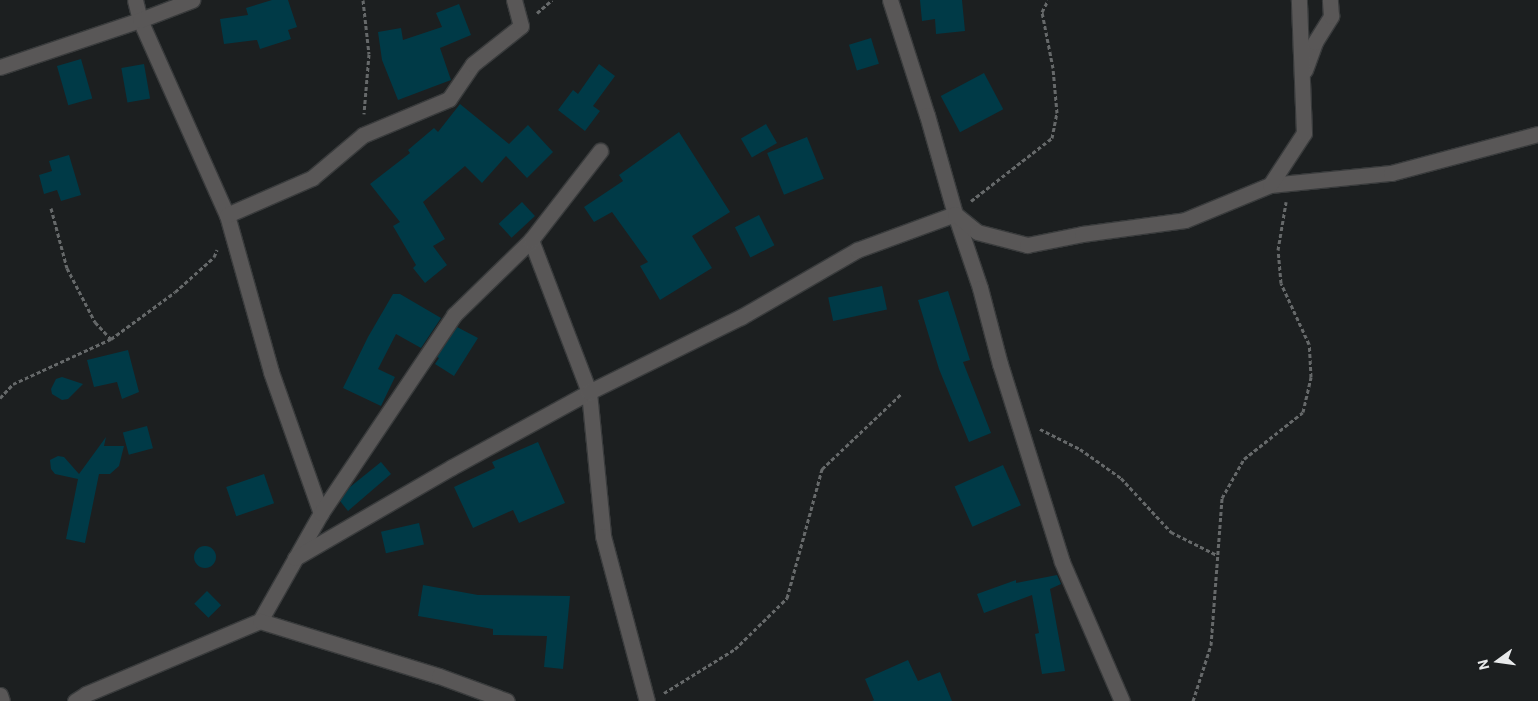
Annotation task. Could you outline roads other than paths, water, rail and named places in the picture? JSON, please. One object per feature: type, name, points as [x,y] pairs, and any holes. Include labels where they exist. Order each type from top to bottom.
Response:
[{"type":"street","points":[[135,0],[140,20],[227,215],[271,372],[321,512]]},
{"type":"street","points":[[0,67],[140,20],[192,0]]},
{"type":"street","points":[[227,215],[312,178],[363,135],[449,99],[473,64],[521,26],[514,0]]},
{"type":"street","points":[[890,0],[927,115],[955,214],[980,288],[1000,364],[1062,562],[1122,701]]},
{"type":"street","points":[[1270,185],[1304,133],[1299,0]]},
{"type":"street","points":[[1302,78],[1316,42],[1331,16],[1330,0]]},
{"type":"street","points":[[955,214],[977,232],[1027,245],[1082,234],[1185,220],[1270,185],[1391,173],[1538,134]]},
{"type":"street","points":[[75,701],[86,694],[260,621],[321,512],[454,315],[531,240],[600,151]]},
{"type":"street","points":[[295,558],[452,467],[589,392],[732,321],[857,250],[955,214]]},
{"type":"street","points":[[531,240],[589,392],[603,536],[653,698]]},
{"type":"street","points":[[260,621],[439,676],[507,701]]},
{"type":"street","points":[[0,695],[2,701]]}]
